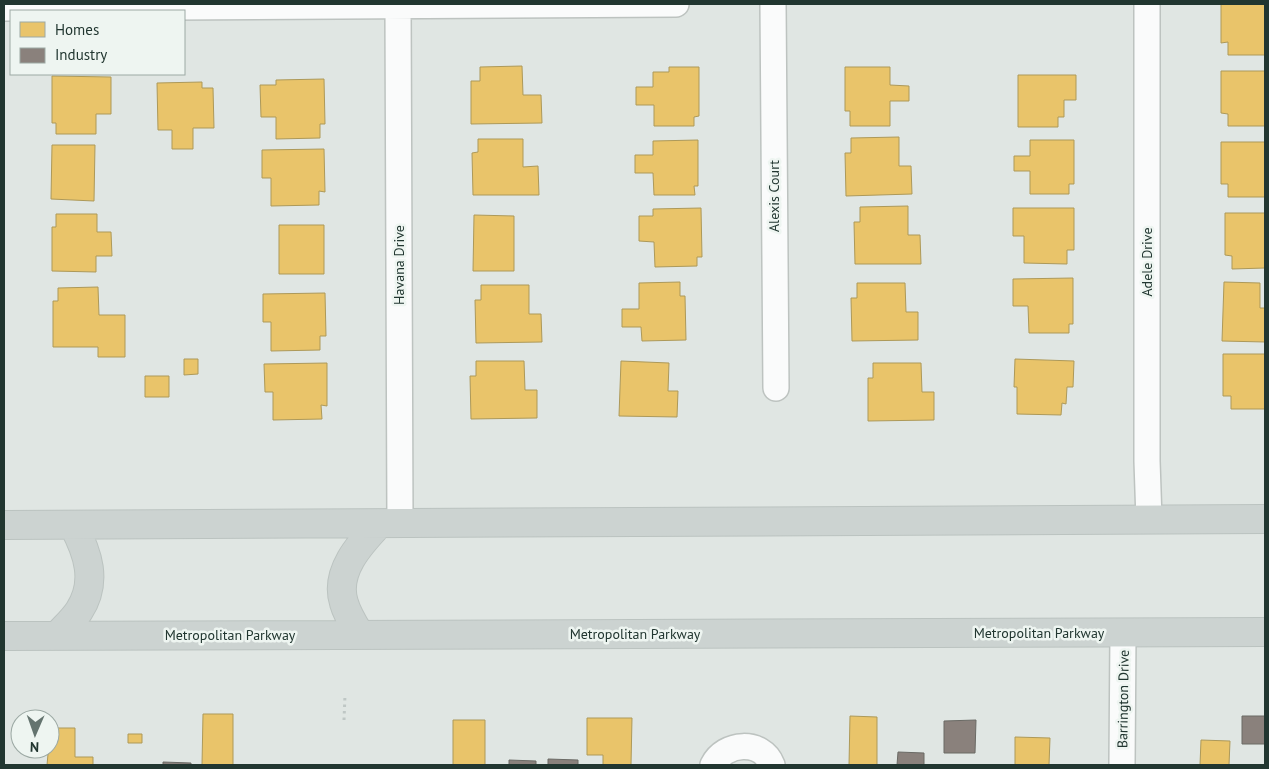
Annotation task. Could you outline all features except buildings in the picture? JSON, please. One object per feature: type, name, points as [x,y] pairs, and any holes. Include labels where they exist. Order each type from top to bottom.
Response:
[{"type":"main road","points":[[4,525],[1265,519]]},
{"type":"main road","points":[[360,635],[343,601],[342,586],[346,569],[353,554],[363,541],[390,524]]},
{"type":"main road","points":[[58,635],[79,610],[87,592],[90,574],[88,557],[73,525]]},
{"type":"main road","name":"Metropolitan Parkway","points":[[4,636],[1265,632]]},
{"type":"street","points":[[4,8],[676,4]]},
{"type":"street","name":"Alexis Court","points":[[773,4],[776,388]]},
{"type":"street","name":"Adele Drive","points":[[1148,4],[1149,520]]},
{"type":"street","name":"Havana Drive","points":[[390,524],[398,6]]},
{"type":"street","name":"Barrington Drive","points":[[1122,765],[1124,633]]},
{"type":"street","points":[[712,765],[721,754],[730,748],[742,746],[753,748],[763,753],[772,765]]},
{"type":"path","points":[[344,720],[345,695]]}]
